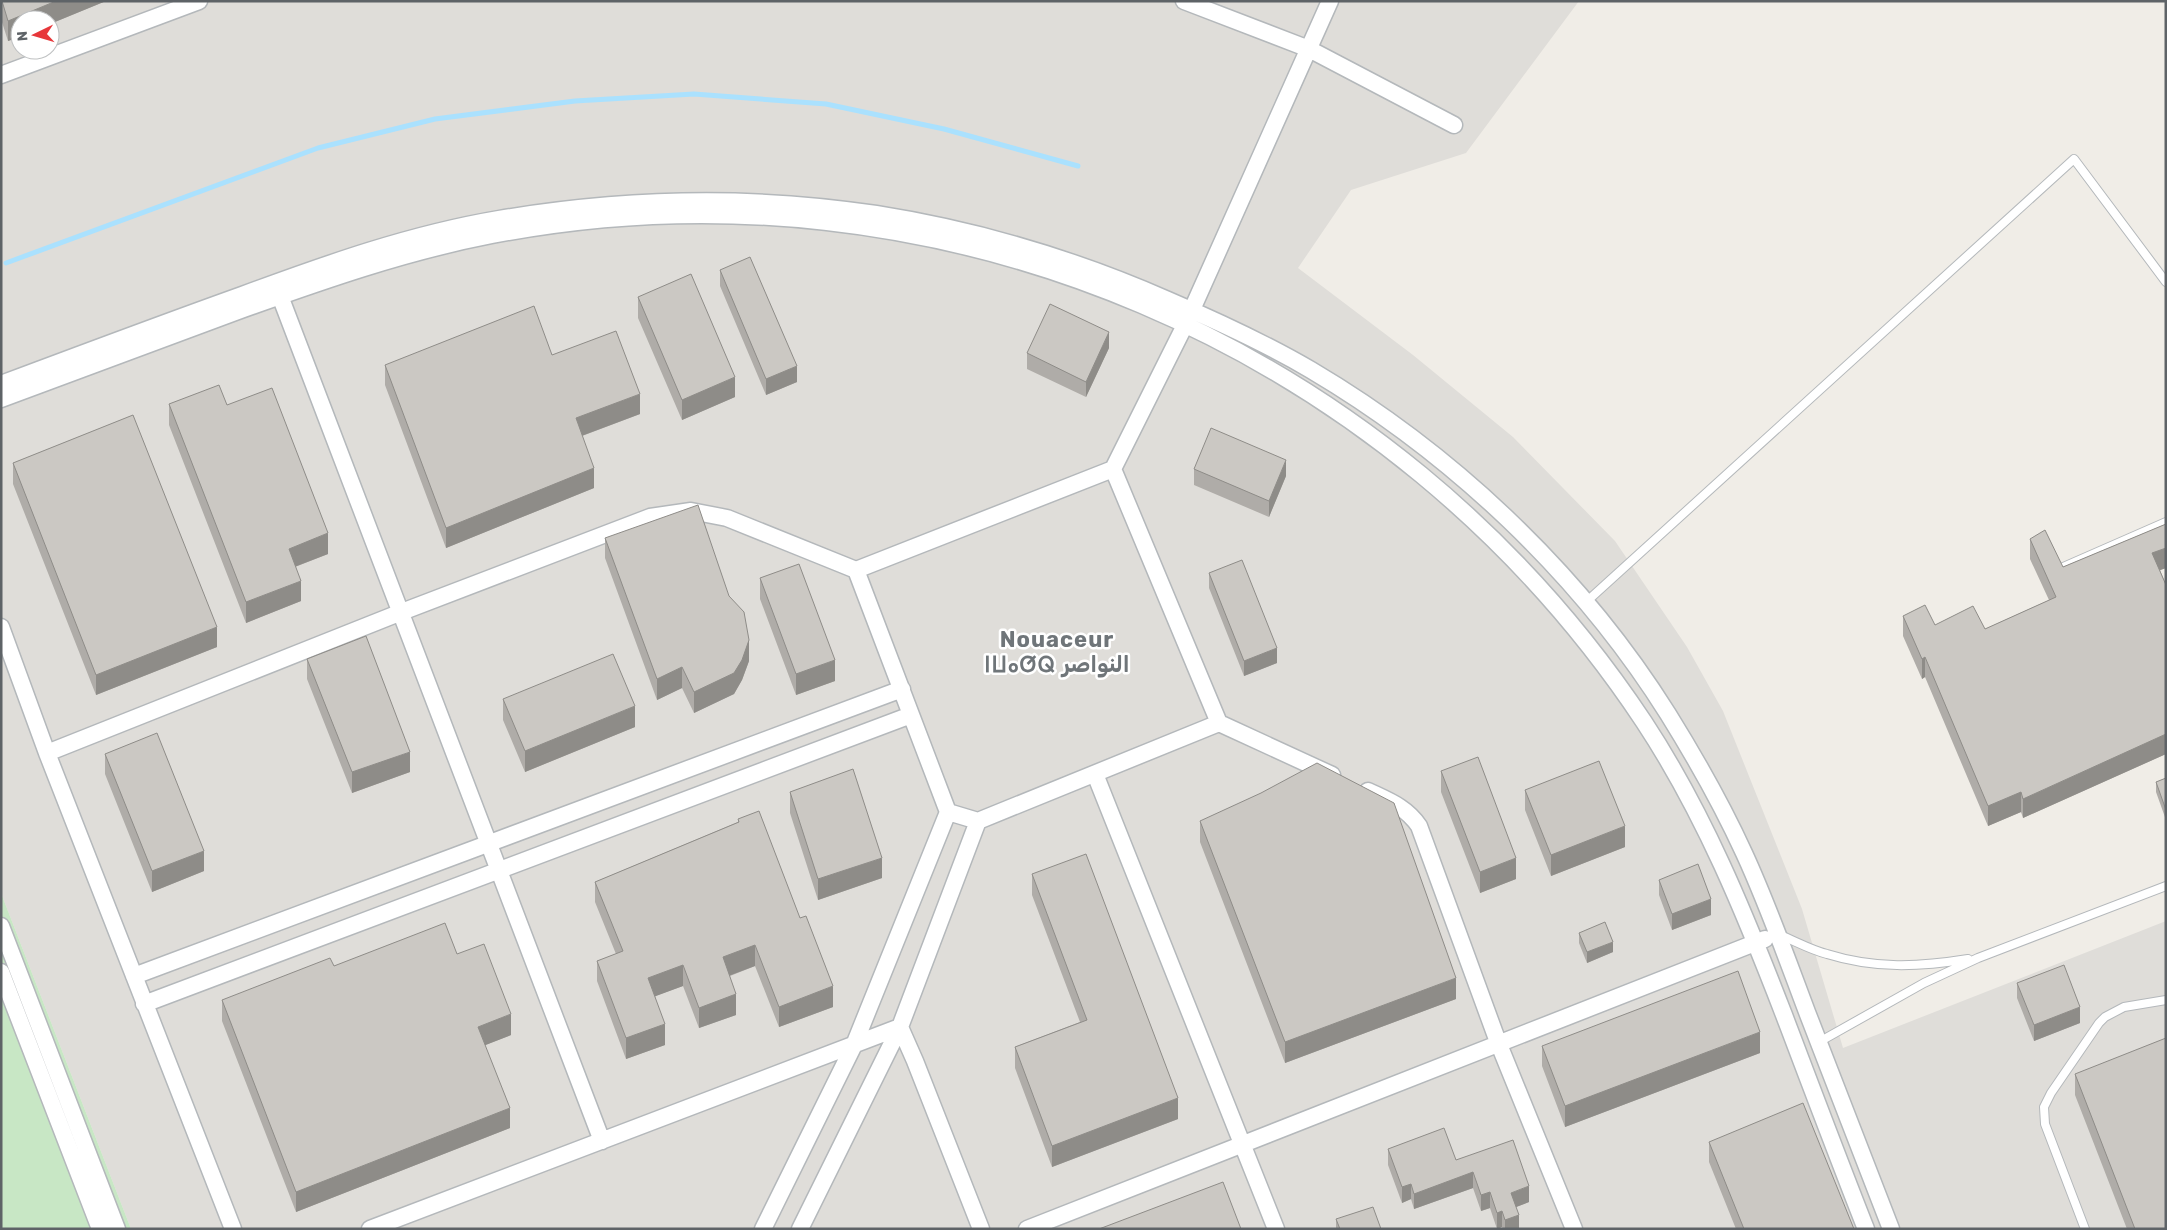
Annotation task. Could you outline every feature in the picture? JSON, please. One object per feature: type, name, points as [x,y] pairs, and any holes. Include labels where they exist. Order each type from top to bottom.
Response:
[{"type":"street","points":[[1184,1],[1309,49],[1454,126]]},
{"type":"street","points":[[46,753],[399,613],[650,517],[691,511],[727,518],[856,570],[1113,469],[1188,316],[1330,1]]},
{"type":"street","points":[[1,75],[192,2]]},
{"type":"street","points":[[1,400],[31,381],[170,328],[278,290],[385,246],[486,222],[555,210],[616,211],[714,201],[811,214],[1002,256],[1188,316],[1228,325],[1311,370],[1380,414],[1446,465],[1508,520],[1566,579],[1619,643],[1666,711],[1709,782],[1746,857],[1891,1229]]},
{"type":"street","points":[[278,290],[399,613],[500,869],[602,1140]]},
{"type":"street","points":[[1188,316],[1224,343],[1300,388],[1368,432],[1432,482],[1492,537],[1548,596],[1599,658],[1646,725],[1688,794],[1724,867],[1756,942],[1866,1229]]},
{"type":"street","points":[[1,384],[31,381]]},
{"type":"street","points":[[1113,469],[1219,723],[1400,806],[1411,814],[1419,826],[1498,1042],[1574,1229]]},
{"type":"street","points":[[763,1229],[854,1044],[948,812],[856,570]]},
{"type":"street","points":[[1,628],[46,753],[233,1229]]},
{"type":"street","points":[[134,976],[902,689]]},
{"type":"street","points":[[144,1004],[911,715]]},
{"type":"street","points":[[948,812],[978,821],[1219,723]]},
{"type":"street","points":[[1096,774],[1276,1229]]},
{"type":"street","points":[[800,1229],[900,1027],[978,821]]},
{"type":"street","points":[[1,926],[117,1229]]},
{"type":"street","points":[[1027,1229],[1498,1042],[1777,934]]},
{"type":"street","points":[[1,972],[100,1229]]},
{"type":"street","points":[[370,1229],[900,1027]]},
{"type":"street","points":[[900,1027],[981,1229]]},
{"type":"street","points":[[1799,1055],[1819,1042]]},
{"type":"lane","points":[[1585,603],[2074,159],[2166,282]]},
{"type":"lane","points":[[2061,568],[2166,522]]},
{"type":"lane","points":[[1819,1042],[1906,993],[1978,958],[2166,886]]},
{"type":"lane","points":[[1777,934],[1826,954],[1876,964],[1927,966],[1978,958]]},
{"type":"lane","points":[[2085,1229],[2045,1124],[2044,1107],[2067,1070],[2105,1017],[2124,1007],[2166,1000]]},
{"type":"shaded area","points":[[1,1],[1579,1],[1466,153],[1351,190],[1298,268],[1413,355],[1513,437],[1615,541],[1687,647],[1723,711],[1802,909],[1843,1048],[2166,921],[2166,1229],[131,1229],[1,893]]},
{"type":"green space","points":[[1,893],[131,1229],[1,1229]]},
{"type":"building","points":[[2,1],[56,1],[34,10],[10,10],[10,20],[8,21]]},
{"type":"building","points":[[750,257],[797,366],[766,379],[720,270]]},
{"type":"building","points":[[691,274],[735,377],[682,400],[638,297]]},
{"type":"building","points":[[1050,304],[1109,332],[1086,382],[1027,353]]},
{"type":"building","points":[[534,306],[552,355],[616,331],[640,394],[576,418],[594,468],[446,528],[385,365]]},
{"type":"building","points":[[219,385],[227,405],[272,388],[328,533],[289,549],[301,581],[246,602],[169,404]]},
{"type":"building","points":[[133,415],[217,627],[96,675],[13,463]]},
{"type":"building","points":[[1211,428],[1286,460],[1269,501],[1194,469]]},
{"type":"building","points":[[698,505],[729,596],[744,612],[749,640],[742,660],[734,673],[694,692],[682,667],[657,679],[605,538]]},
{"type":"building","points":[[2166,524],[2166,548],[2152,553],[2166,585],[2166,734],[2023,799],[2021,792],[1988,806],[1925,657],[1922,659],[1903,616],[1925,605],[1935,625],[1973,606],[1985,629],[2056,597],[2030,539],[2045,530],[2063,567]]},
{"type":"building","points":[[1242,560],[1277,648],[1244,661],[1209,573]]},
{"type":"building","points":[[799,564],[835,660],[796,674],[760,578]]},
{"type":"building","points":[[366,636],[410,752],[352,772],[307,659]]},
{"type":"building","points":[[613,654],[635,706],[525,751],[503,699]]},
{"type":"building","points":[[157,733],[204,851],[152,871],[105,754]]},
{"type":"building","points":[[1478,757],[1516,858],[1480,872],[1441,771]]},
{"type":"building","points":[[1599,761],[1625,826],[1551,855],[1525,790]]},
{"type":"building","points":[[1317,763],[1394,803],[1456,978],[1285,1042],[1200,821],[1261,793]]},
{"type":"building","points":[[853,769],[882,858],[818,879],[790,792]]},
{"type":"building","points":[[2166,778],[2166,810],[2156,782]]},
{"type":"building","points":[[759,811],[800,918],[806,916],[833,986],[779,1007],[755,945],[723,957],[736,994],[699,1008],[683,965],[648,978],[665,1024],[626,1038],[597,961],[623,951],[595,882],[739,822],[738,819]]},
{"type":"building","points":[[1086,854],[1178,1098],[1052,1146],[1015,1047],[1087,1020],[1032,874]]},
{"type":"building","points":[[1698,864],[1711,899],[1672,914],[1659,880]]},
{"type":"building","points":[[1605,922],[1613,942],[1587,952],[1579,933]]},
{"type":"building","points":[[445,923],[457,954],[484,944],[511,1014],[478,1027],[510,1108],[296,1192],[222,1000],[330,958],[334,966]]},
{"type":"building","points":[[2064,965],[2080,1007],[2034,1025],[2017,983]]},
{"type":"building","points":[[1738,971],[1760,1032],[1565,1106],[1542,1046]]},
{"type":"building","points":[[2166,1038],[2166,1229],[2135,1229],[2075,1074]]},
{"type":"building","points":[[1803,1103],[1854,1229],[1744,1229],[1709,1142]]},
{"type":"building","points":[[1444,1128],[1456,1160],[1513,1140],[1529,1186],[1511,1193],[1519,1215],[1505,1220],[1502,1211],[1497,1213],[1490,1192],[1481,1195],[1473,1172],[1414,1194],[1411,1184],[1402,1187],[1388,1149]]},
{"type":"building","points":[[1223,1182],[1241,1229],[1099,1229]]},
{"type":"building","points":[[1373,1207],[1381,1229],[1340,1229],[1336,1219]]},
{"type":"waterway","points":[[6,263],[318,148],[435,119],[575,101],[694,94],[826,104],[944,129],[1078,166]]},
{"type":"district","name":"Nouaceur ⵏⵡⴰⵚⵕ النواصر","points":[[1057,652]]}]
